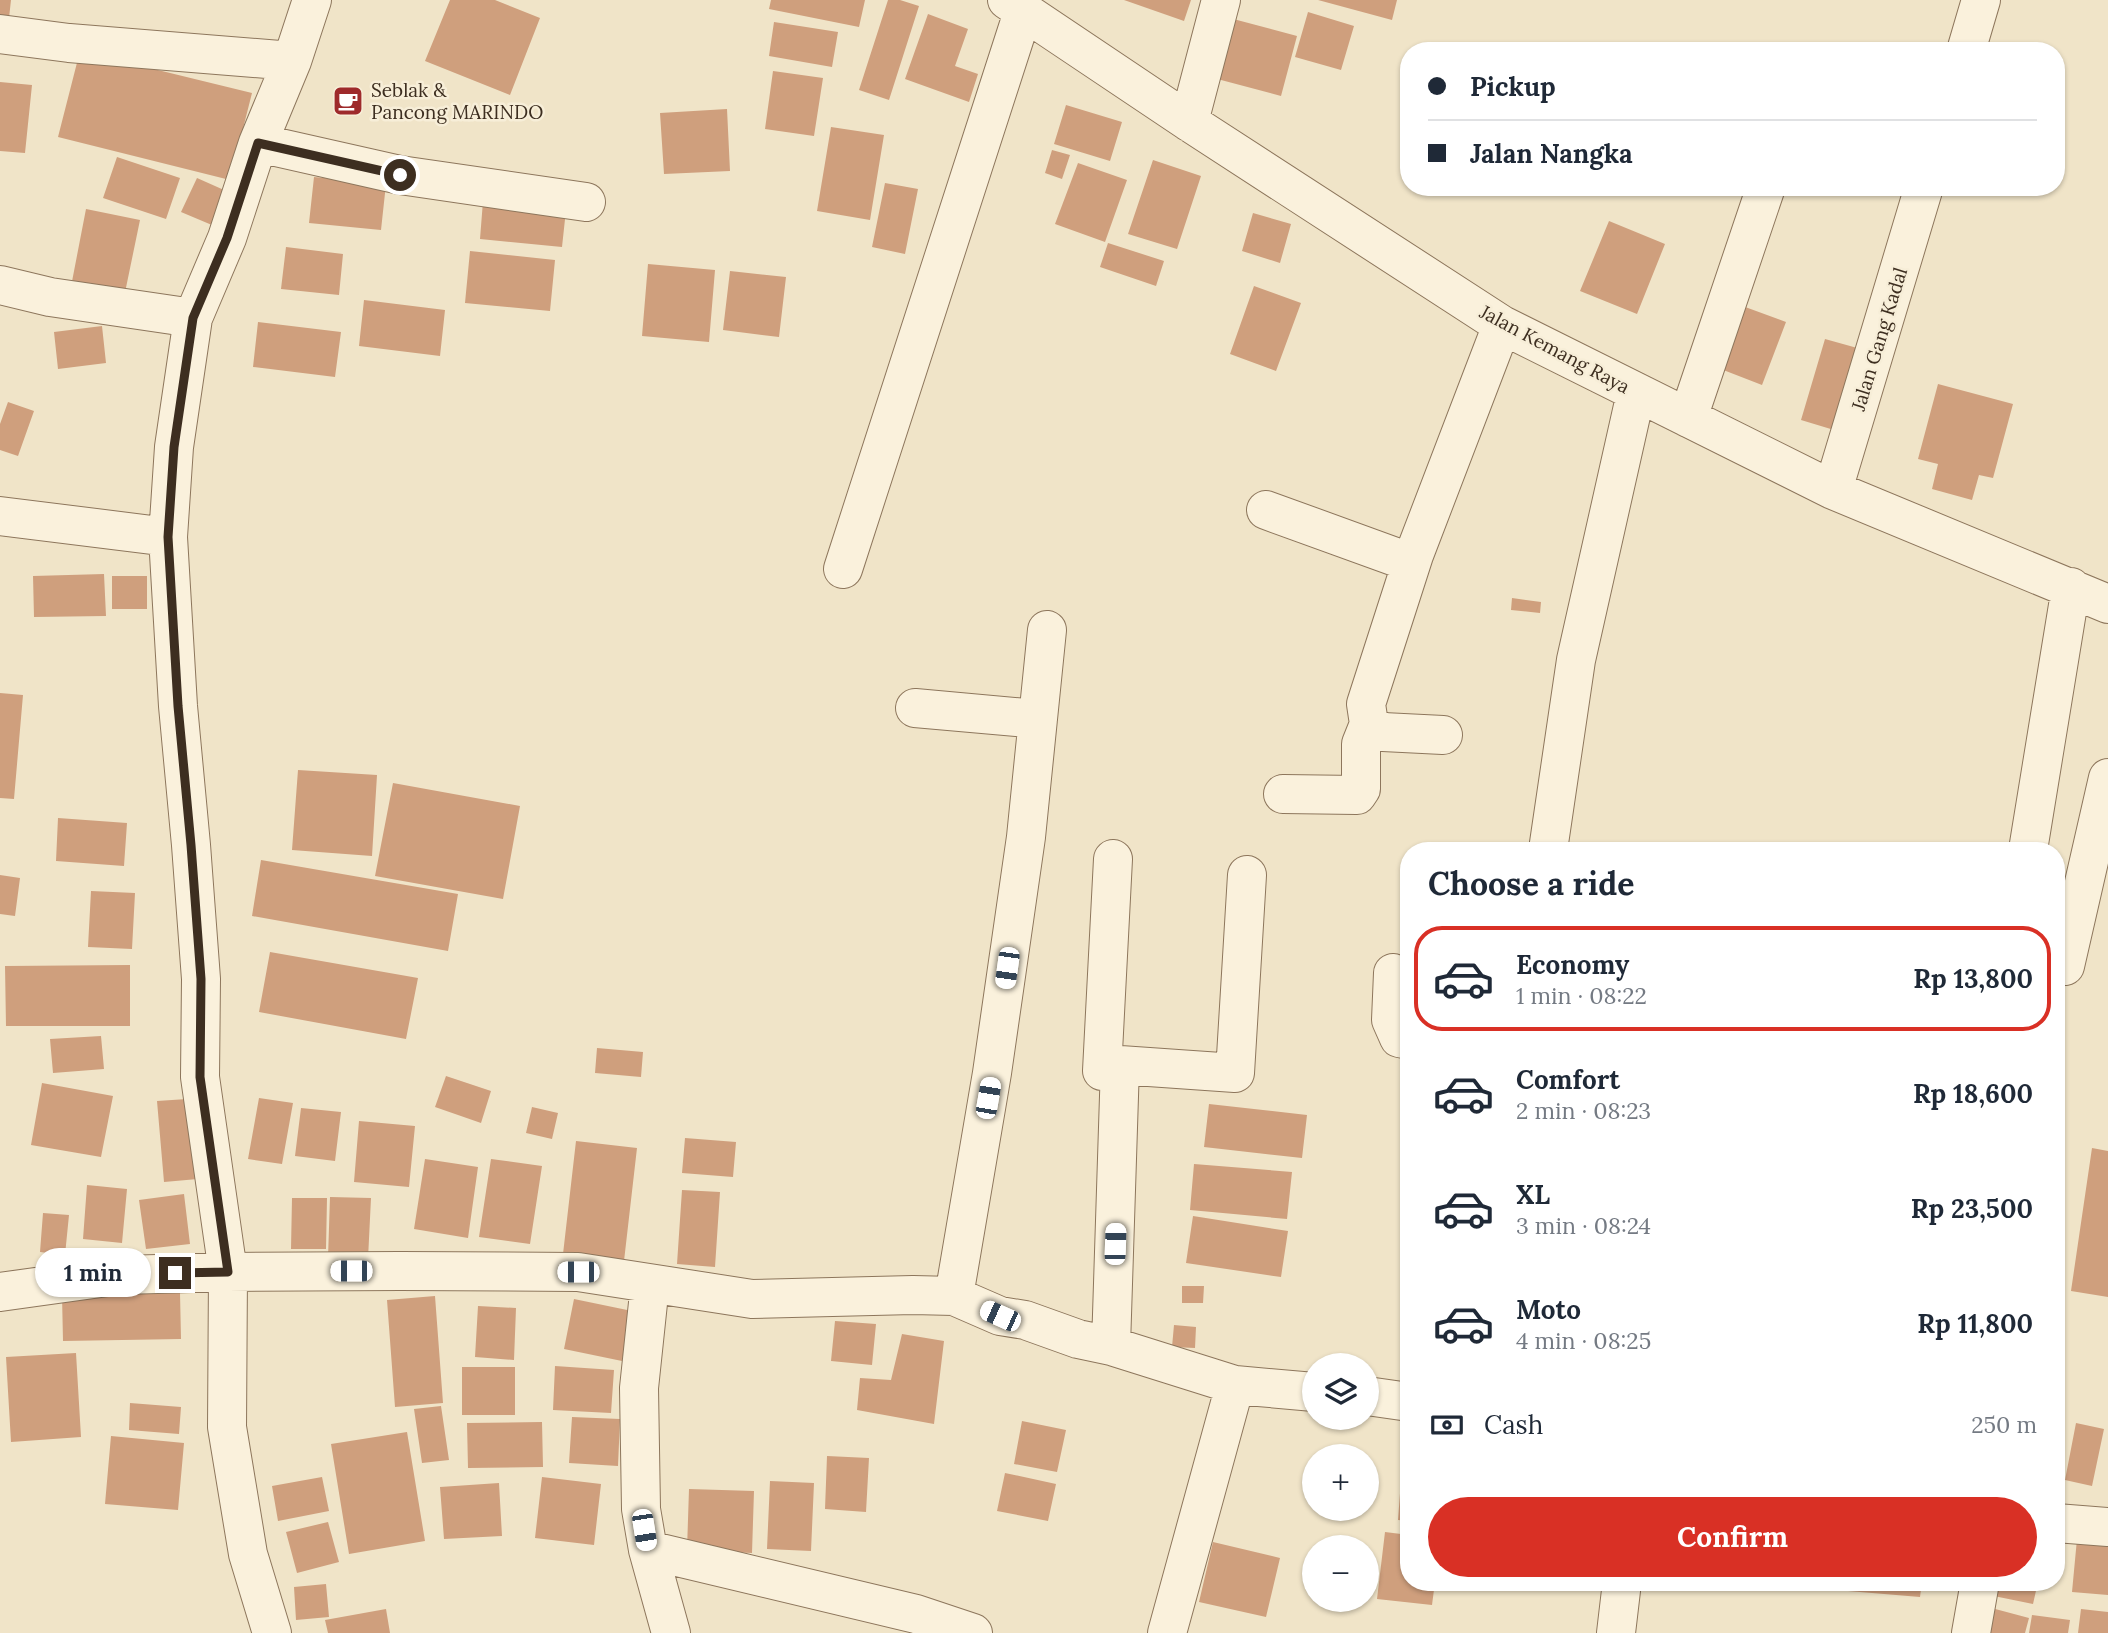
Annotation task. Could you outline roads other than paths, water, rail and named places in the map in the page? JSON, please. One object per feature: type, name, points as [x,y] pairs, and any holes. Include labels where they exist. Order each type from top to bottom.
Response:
[{"type":"street","points":[[272,1633],[248,1554],[227,1427],[228,1272],[200,1077],[201,979],[178,706],[168,537],[174,447],[193,318],[227,238],[258,143],[292,61],[312,0]]},
{"type":"street","points":[[1189,122],[1222,0]]},
{"type":"street","points":[[1969,42],[1981,0]]},
{"type":"street","points":[[843,569],[1015,6]]},
{"type":"street","name":"Jalan Kemang Raya","points":[[1015,6],[1502,325],[1833,490],[2108,604]]},
{"type":"street","points":[[0,34],[69,43],[292,61]]},
{"type":"street","points":[[258,143],[400,175],[586,202]]},
{"type":"street","points":[[1688,418],[1763,196]]},
{"type":"street","name":"Jalan Gang Kadal","points":[[1833,490],[1921,196]]},
{"type":"street","points":[[0,285],[50,297],[193,318]]},
{"type":"street","points":[[1283,794],[1357,795],[1361,789],[1361,744],[1369,724],[1366,704],[1414,555],[1502,325]]},
{"type":"street","points":[[1549,842],[1576,660],[1636,393]]},
{"type":"street","points":[[1266,510],[1401,559],[1414,555]]},
{"type":"street","points":[[0,516],[168,537]]},
{"type":"street","points":[[2029,842],[2071,587]]},
{"type":"street","points":[[954,1296],[994,1060],[1026,836],[1047,630]]},
{"type":"street","points":[[915,708],[1038,719]]},
{"type":"street","points":[[1369,724],[1382,732],[1443,735]]},
{"type":"street","points":[[2065,966],[2108,778]]},
{"type":"street","points":[[1114,859],[1102,1071],[1120,1065],[1235,1073],[1247,875]]},
{"type":"street","points":[[1393,973],[1391,1020],[1400,1038]]},
{"type":"street","points":[[1111,1346],[1120,1065]]},
{"type":"street","points":[[0,1292],[122,1275],[228,1272],[578,1272],[752,1299],[954,1296],[1000,1316],[1025,1320],[1077,1339],[1111,1346],[1235,1385],[1302,1391]]},
{"type":"street","points":[[650,1284],[639,1388],[641,1509],[648,1550],[671,1633]]},
{"type":"street","points":[[1167,1633],[1235,1385]]},
{"type":"street","points":[[1379,1398],[1400,1401]]},
{"type":"street","points":[[2065,1524],[2108,1527]]},
{"type":"street","points":[[648,1550],[916,1614],[973,1633]]},
{"type":"street","points":[[1616,1633],[1621,1591]]},
{"type":"street","points":[[1971,1633],[1978,1591]]},
{"type":"place","name":"Seblak & Pancong MARINDO","points":[[348,101]]}]
